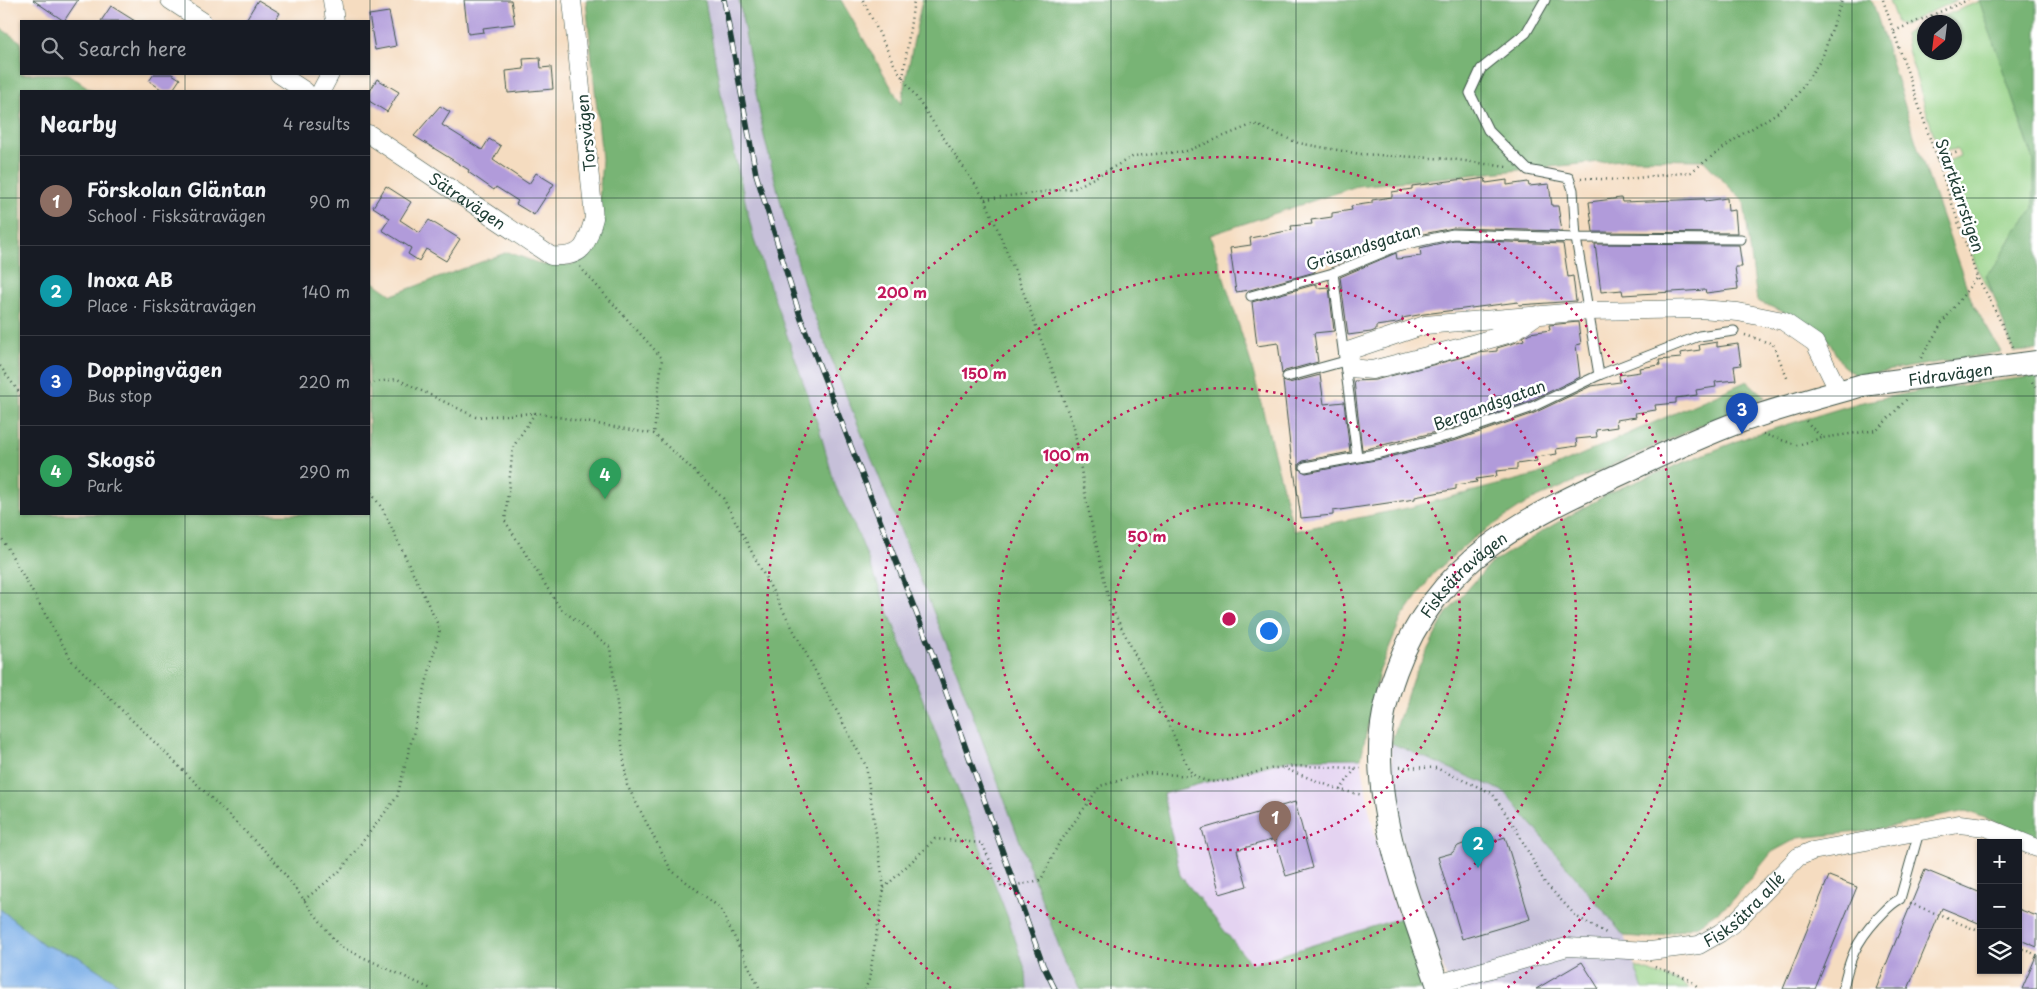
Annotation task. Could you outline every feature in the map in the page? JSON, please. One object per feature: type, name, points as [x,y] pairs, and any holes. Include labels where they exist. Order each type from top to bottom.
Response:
[{"type":"street","points":[[170,0],[200,20]]},
{"type":"street","points":[[332,0],[335,20]]},
{"type":"street","name":"Torsvägen","points":[[570,257],[586,245],[594,218],[572,0]]},
{"type":"street","points":[[281,75],[303,90]]},
{"type":"street","points":[[322,90],[329,75]]},
{"type":"street","name":"Sätravägen","points":[[370,135],[551,256],[570,257]]},
{"type":"street","points":[[1537,315],[1511,333],[1372,370],[1350,368],[1347,360],[1348,351],[1425,325],[1537,315],[1588,311],[1701,309],[1738,312],[1783,321],[1815,343],[1839,392]]},
{"type":"street","name":"Fidravägen","points":[[1863,385],[2034,372]]},
{"type":"street","name":"Fisksätravägen","points":[[1439,987],[1404,886],[1383,799],[1380,757],[1386,705],[1392,681],[1403,652],[1427,609],[1460,570],[1505,533],[1560,502],[1742,421],[1863,385]]},
{"type":"street","name":"Fisksätra allé","points":[[1439,987],[1567,947],[1650,951],[1691,946],[1720,934],[1736,921],[1798,857],[1805,854],[1959,824],[1986,827],[2037,848]]},
{"type":"lane","points":[[1545,0],[1526,33],[1481,69],[1470,93],[1488,130],[1528,170],[1569,178],[1573,190],[1576,238],[1599,375]]},
{"type":"lane","name":"Gräsandsgatan","points":[[1251,296],[1333,273],[1398,246],[1453,234],[1741,240]]},
{"type":"lane","points":[[1333,273],[1347,360],[1357,456]]},
{"type":"lane","name":"Bergandsgatan","points":[[1305,467],[1380,453],[1456,434],[1530,408],[1599,375],[1699,336],[1734,332]]},
{"type":"lane","points":[[1288,377],[1347,360]]},
{"type":"lane","points":[[1843,989],[1859,938],[1890,904],[1900,899],[1919,832]]},
{"type":"path","points":[[863,0],[903,78],[985,199],[1074,428],[1086,499],[1110,605],[1151,686],[1193,776]]},
{"type":"path","points":[[903,78],[914,0]]},
{"type":"path","points":[[1569,178],[1618,180],[1691,172],[1777,113],[1795,98],[1822,58],[1842,0]]},
{"type":"path","name":"Svartkärrstigen","points":[[1883,0],[1977,277],[2013,348]]},
{"type":"path","points":[[1894,31],[1968,0]]},
{"type":"path","points":[[985,199],[1075,188],[1134,156],[1187,150],[1254,124],[1298,143],[1360,154],[1451,159],[1528,170]]},
{"type":"path","points":[[1936,158],[1959,152]]},
{"type":"path","points":[[570,257],[662,358],[654,434]]},
{"type":"path","points":[[1918,363],[1942,323],[1977,277]]},
{"type":"path","points":[[1734,332],[1773,344],[1788,380]]},
{"type":"path","points":[[0,366],[20,394]]},
{"type":"path","points":[[2034,372],[2037,389]]},
{"type":"path","points":[[370,383],[398,379],[476,417],[535,413],[654,434],[723,498],[866,766],[884,888],[869,980],[865,989]]},
{"type":"path","points":[[1761,433],[1797,445],[1822,438],[1877,430],[1908,398]]},
{"type":"path","points":[[535,413],[513,447],[505,521],[560,608],[610,647],[627,785],[671,870],[720,908],[760,989]]},
{"type":"path","points":[[1804,419],[1822,438]]},
{"type":"path","points":[[304,900],[339,872],[397,798],[440,629],[382,508],[370,491]]},
{"type":"path","points":[[0,535],[72,661],[273,859],[339,946],[431,989]]},
{"type":"path","points":[[1280,767],[1340,790],[1383,799]]},
{"type":"path","points":[[884,888],[936,839],[982,843],[1002,888],[1042,880],[1058,844],[1100,786],[1146,773],[1193,776],[1209,781],[1230,779],[1258,770],[1280,767],[1365,768]]},
{"type":"path","points":[[1394,767],[1436,768],[1492,792],[1516,830],[1545,883],[1577,917],[1602,929],[1626,950]]},
{"type":"path","points":[[1340,790],[1356,768]]},
{"type":"path","points":[[1900,899],[1977,930]]},
{"type":"path","points":[[2022,949],[2037,955]]},
{"type":"path","points":[[1653,966],[1678,974],[1695,983],[1699,989]]},
{"type":"shaded area","points":[[705,0],[739,0],[764,136],[784,215],[811,308],[946,643],[1063,957],[1080,989],[1027,989],[1026,972],[1008,918],[859,536],[835,485],[819,428],[754,240],[722,100]]},
{"type":"shaded area","points":[[1391,743],[1505,792],[1624,936],[1643,989],[1451,989],[1426,920],[1393,813]]},
{"type":"shaded area","points":[[1361,758],[1369,809],[1387,886],[1401,918],[1251,964],[1180,875],[1162,794],[1291,759]]},
{"type":"green space","points":[[586,0],[705,0],[722,100],[754,240],[819,428],[835,485],[859,536],[1008,918],[1026,972],[1027,989],[126,989],[77,956],[44,945],[0,909],[0,28],[20,41],[20,75],[69,75],[92,90],[20,90],[20,515],[370,515],[370,280],[392,295],[508,252],[543,265],[573,264],[596,243],[602,159]]},
{"type":"green space","points":[[739,0],[841,0],[901,104],[922,0],[1870,0],[1873,3],[1917,145],[1972,302],[2001,352],[1856,376],[1842,365],[1828,340],[1805,321],[1757,301],[1744,202],[1703,160],[1631,159],[1357,186],[1210,235],[1250,360],[1294,531],[1412,507],[1536,475],[1747,381],[1765,397],[1528,502],[1471,540],[1433,574],[1401,619],[1379,672],[1361,758],[1291,759],[1163,794],[1180,875],[1251,964],[1401,918],[1427,989],[1080,989],[1063,957],[946,643],[811,308],[784,215],[764,136]]},
{"type":"green space","points":[[1889,0],[1956,0],[1924,15],[1917,15],[1917,18],[1903,25],[1897,22]]},
{"type":"green space","points":[[1979,0],[2037,0],[2037,350],[2014,352],[1986,275],[1998,262],[2013,235],[2034,208],[2034,161]]},
{"type":"green space","points":[[1980,1],[2034,161],[2034,208],[2013,235],[1998,262],[1986,275],[1992,294],[1977,269],[1945,167],[1948,161],[1960,156],[1957,149],[1939,152],[1908,50],[1905,33],[1917,28],[1917,60],[1962,60],[1962,15],[1947,15]]},
{"type":"green space","points":[[2037,376],[2037,837],[1966,811],[1869,831],[1798,838],[1772,852],[1732,901],[1698,925],[1652,938],[1624,936],[1505,792],[1391,743],[1413,678],[1446,614],[1490,564],[1613,491],[1750,436],[1858,403],[1919,391]]},
{"type":"green space","points":[[1635,967],[1683,983],[1689,989],[1643,989]]},
{"type":"water","points":[[0,909],[44,945],[77,956],[126,989],[0,989]]},
{"type":"building","points":[[33,0],[78,0],[65,20]]},
{"type":"building","points":[[258,0],[280,13],[276,20],[246,20]]},
{"type":"building","points":[[464,0],[511,0],[515,24],[483,28],[484,32],[468,34]]},
{"type":"building","points":[[111,6],[133,20],[102,20]]},
{"type":"building","points":[[389,12],[396,46],[375,50],[369,15]]},
{"type":"building","points":[[540,58],[541,68],[551,67],[553,89],[508,93],[506,71],[524,69],[523,59]]},
{"type":"building","points":[[153,75],[174,75],[180,79],[173,90],[162,90],[149,81]]},
{"type":"building","points":[[377,79],[399,92],[387,112],[370,102],[370,91]]},
{"type":"building","points":[[440,106],[450,112],[442,125],[482,150],[489,139],[501,146],[493,160],[529,184],[536,173],[554,184],[534,215],[516,204],[518,201],[496,187],[494,190],[468,172],[469,170],[414,136]]},
{"type":"building","points":[[1485,178],[1486,183],[1507,180],[1507,185],[1528,182],[1529,186],[1549,184],[1552,206],[1558,206],[1562,231],[1453,228],[1418,235],[1418,231],[1394,234],[1395,241],[1337,264],[1337,262],[1314,264],[1315,272],[1236,292],[1230,248],[1251,245],[1250,238],[1292,230],[1291,226],[1312,224],[1311,220],[1332,217],[1332,213],[1352,210],[1351,206],[1372,203],[1372,200],[1392,197],[1392,192],[1412,189],[1412,186]]},
{"type":"building","points":[[386,186],[411,202],[400,220],[420,233],[429,220],[460,239],[446,261],[426,249],[419,261],[408,254],[411,248],[382,230],[390,218],[373,207]]},
{"type":"building","points":[[1621,198],[1622,202],[1705,199],[1705,201],[1727,198],[1728,211],[1735,210],[1737,233],[1593,232],[1589,202]]},
{"type":"building","points":[[1454,240],[1563,244],[1568,277],[1573,276],[1576,301],[1519,305],[1518,302],[1424,314],[1402,318],[1403,321],[1397,323],[1376,326],[1376,330],[1371,332],[1348,335],[1340,277],[1396,253],[1397,259],[1421,256],[1420,248]]},
{"type":"building","points":[[1595,244],[1739,245],[1742,267],[1735,267],[1738,289],[1706,293],[1705,290],[1623,295],[1622,290],[1601,292]]},
{"type":"building","points":[[1317,284],[1317,288],[1329,287],[1334,331],[1314,333],[1318,362],[1285,371],[1282,374],[1278,343],[1257,346],[1252,302]]},
{"type":"building","points":[[1578,322],[1581,344],[1576,345],[1580,377],[1528,402],[1453,428],[1362,450],[1354,381],[1375,380],[1478,353],[1497,351],[1497,348],[1524,340],[1523,337],[1530,333],[1550,330],[1549,325]]},
{"type":"building","points":[[1717,342],[1717,347],[1738,344],[1741,365],[1734,366],[1736,380],[1715,382],[1716,387],[1696,390],[1697,395],[1676,398],[1676,403],[1655,405],[1656,410],[1635,413],[1636,417],[1616,420],[1617,427],[1596,430],[1597,437],[1576,439],[1577,446],[1556,449],[1557,454],[1536,457],[1537,461],[1517,464],[1517,469],[1496,471],[1497,476],[1476,479],[1477,482],[1456,485],[1456,489],[1415,497],[1415,499],[1333,511],[1333,515],[1301,518],[1292,464],[1283,381],[1289,383],[1320,375],[1324,404],[1344,402],[1350,452],[1303,461],[1299,464],[1299,469],[1306,473],[1381,459],[1457,440],[1532,414],[1591,386],[1620,382],[1619,375],[1640,372],[1639,368],[1660,365],[1659,360],[1681,358],[1680,353],[1700,350],[1699,345]]},
{"type":"building","points":[[1295,802],[1313,868],[1286,876],[1275,839],[1237,850],[1247,886],[1220,894],[1202,829]]},
{"type":"building","points":[[1505,837],[1530,919],[1462,939],[1438,857],[1452,853],[1458,846],[1468,842],[1478,846]]},
{"type":"building","points":[[1925,870],[1977,891],[1977,922],[1942,908],[1908,989],[1876,989]]},
{"type":"building","points":[[1829,876],[1857,887],[1815,989],[1783,989]]},
{"type":"building","points":[[2022,910],[2037,916],[2037,947],[2022,941]]},
{"type":"building","points":[[2037,954],[2037,989],[2022,989]]},
{"type":"building","points":[[1582,962],[1599,989],[1536,989]]},
{"type":"railway","points":[[724,0],[756,174],[801,319],[932,653],[1043,965],[1055,989]]},
{"type":"place","name":"Doppingvägen","points":[[1742,434]]},
{"type":"place","name":"Skogsö","points":[[605,499]]},
{"type":"place","name":"Förskolan Gläntan","points":[[1275,842]]},
{"type":"place","name":"Inoxa AB","points":[[1478,868]]}]
